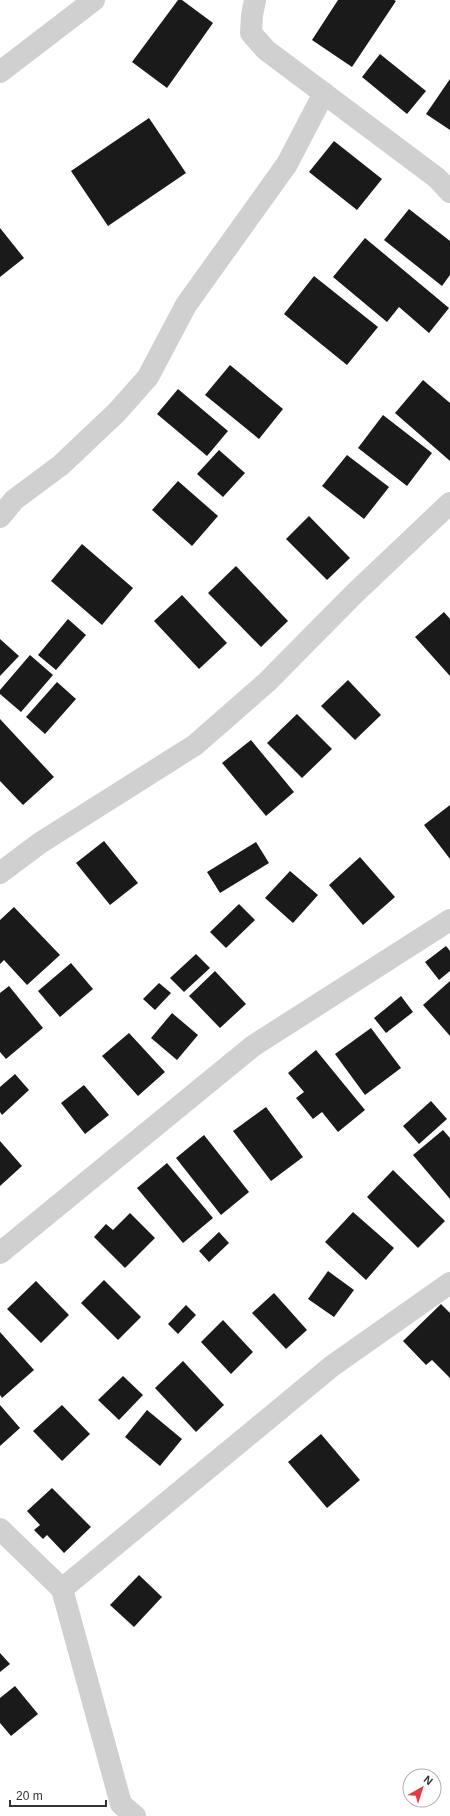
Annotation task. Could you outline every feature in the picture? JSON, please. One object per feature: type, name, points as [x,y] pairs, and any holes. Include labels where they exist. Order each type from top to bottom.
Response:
[{"type":"street","points":[[0,72],[94,0]]},
{"type":"street","points":[[255,0],[251,33],[266,50],[437,178],[450,192]]},
{"type":"street","points":[[0,517],[14,500],[62,465],[117,412],[148,377],[186,304],[287,164],[324,93]]},
{"type":"street","points":[[0,873],[40,843],[195,745],[267,682],[354,594],[450,503]]},
{"type":"street","points":[[0,1253],[253,1046],[450,920]]},
{"type":"street","points":[[62,1589],[332,1366],[450,1283]]},
{"type":"street","points":[[0,1529],[62,1589],[121,1804],[135,1816]]},
{"type":"building","points":[[178,0],[182,0],[213,23],[167,88],[132,62]]},
{"type":"building","points":[[338,0],[396,1],[352,67],[312,40]]},
{"type":"building","points":[[380,54],[426,91],[407,114],[362,77]]},
{"type":"building","points":[[450,79],[450,130],[426,114]]},
{"type":"building","points":[[149,118],[186,173],[108,226],[71,171]]},
{"type":"building","points":[[334,141],[382,179],[357,210],[309,172]]},
{"type":"building","points":[[409,209],[450,241],[450,275],[442,286],[384,240]]},
{"type":"building","points":[[0,228],[24,258],[0,277]]},
{"type":"building","points":[[365,238],[449,308],[429,333],[399,307],[387,322],[333,277]]},
{"type":"building","points":[[314,276],[378,327],[347,365],[284,314]]},
{"type":"building","points":[[230,365],[283,409],[259,439],[205,395]]},
{"type":"building","points":[[423,380],[450,403],[450,461],[395,413]]},
{"type":"building","points":[[178,389],[228,431],[207,456],[157,414]]},
{"type":"building","points":[[383,415],[432,453],[407,486],[358,448]]},
{"type":"building","points":[[219,450],[245,473],[223,497],[197,474]]},
{"type":"building","points":[[347,455],[389,487],[364,519],[322,486]]},
{"type":"building","points":[[178,481],[218,516],[192,546],[152,510]]},
{"type":"building","points":[[309,516],[350,558],[327,580],[286,539]]},
{"type":"building","points":[[82,544],[133,588],[102,625],[51,581]]},
{"type":"building","points":[[236,566],[288,621],[261,647],[208,593]]},
{"type":"building","points":[[182,595],[227,643],[199,669],[154,621]]},
{"type":"building","points":[[444,612],[450,619],[450,676],[415,637]]},
{"type":"building","points":[[68,619],[86,635],[56,670],[38,655]]},
{"type":"building","points":[[0,639],[19,656],[0,676]]},
{"type":"building","points":[[30,655],[53,675],[21,712],[0,694],[0,690]]},
{"type":"building","points":[[348,680],[381,715],[355,740],[321,706]]},
{"type":"building","points":[[57,682],[76,699],[45,734],[26,717]]},
{"type":"building","points":[[297,714],[332,749],[302,778],[267,743]]},
{"type":"building","points":[[0,719],[54,777],[23,805],[0,781]]},
{"type":"building","points":[[251,740],[294,792],[266,816],[222,763]]},
{"type":"building","points":[[450,805],[450,859],[424,825]]},
{"type":"building","points":[[104,841],[138,883],[110,905],[76,863]]},
{"type":"building","points":[[256,842],[269,863],[220,893],[207,872]]},
{"type":"building","points":[[360,857],[395,897],[363,925],[329,885]]},
{"type":"building","points":[[290,871],[318,895],[293,923],[265,898]]},
{"type":"building","points":[[239,904],[255,920],[226,948],[210,932]]},
{"type":"building","points":[[14,907],[60,955],[27,985],[4,960],[0,964],[0,920]]},
{"type":"building","points":[[446,946],[450,951],[450,971],[439,980],[425,962]]},
{"type":"building","points":[[196,954],[210,968],[184,992],[170,978]]},
{"type":"building","points":[[71,963],[93,989],[60,1017],[38,991]]},
{"type":"building","points":[[215,971],[246,1004],[220,1028],[189,996]]},
{"type":"building","points":[[450,981],[450,1036],[423,1005]]},
{"type":"building","points":[[159,983],[171,993],[155,1010],[143,999]]},
{"type":"building","points":[[9,986],[43,1028],[6,1059],[0,1052],[0,993]]},
{"type":"building","points":[[401,996],[413,1012],[386,1033],[374,1018]]},
{"type":"building","points":[[172,1013],[198,1035],[177,1060],[151,1038]]},
{"type":"building","points":[[371,1028],[401,1068],[365,1095],[335,1054]]},
{"type":"building","points":[[129,1033],[165,1072],[138,1096],[102,1056]]},
{"type":"building","points":[[316,1050],[365,1110],[338,1132],[322,1112],[313,1119],[296,1098],[304,1092],[288,1073]]},
{"type":"building","points":[[15,1074],[29,1090],[2,1115],[0,1112],[0,1087]]},
{"type":"building","points":[[84,1085],[109,1115],[85,1134],[61,1103]]},
{"type":"building","points":[[431,1101],[447,1119],[419,1144],[403,1126]]},
{"type":"building","points":[[266,1107],[303,1157],[271,1181],[233,1131]]},
{"type":"building","points":[[443,1130],[450,1138],[450,1199],[413,1155]]},
{"type":"building","points":[[204,1135],[249,1192],[221,1215],[176,1158]]},
{"type":"building","points":[[0,1141],[22,1166],[0,1186]]},
{"type":"building","points":[[167,1163],[213,1218],[183,1243],[137,1188]]},
{"type":"building","points":[[393,1170],[445,1221],[418,1248],[367,1197]]},
{"type":"building","points":[[353,1212],[394,1248],[366,1280],[325,1242]]},
{"type":"building","points":[[130,1213],[155,1238],[125,1268],[94,1237],[106,1224],[113,1230]]},
{"type":"building","points":[[219,1232],[229,1243],[209,1262],[199,1251]]},
{"type":"building","points":[[328,1271],[354,1290],[334,1317],[308,1299]]},
{"type":"building","points":[[104,1280],[141,1317],[118,1340],[81,1303]]},
{"type":"building","points":[[36,1281],[69,1315],[41,1343],[7,1309]]},
{"type":"building","points":[[274,1293],[307,1330],[286,1349],[252,1313]]},
{"type":"building","points":[[441,1304],[450,1313],[450,1378],[432,1360],[426,1365],[403,1341]]},
{"type":"building","points":[[186,1305],[196,1315],[178,1334],[168,1324]]},
{"type":"building","points":[[223,1320],[253,1352],[231,1374],[201,1342]]},
{"type":"building","points":[[0,1332],[34,1370],[2,1398],[0,1395]]},
{"type":"building","points":[[183,1361],[224,1405],[196,1432],[155,1388]]},
{"type":"building","points":[[123,1376],[143,1395],[119,1420],[98,1400]]},
{"type":"building","points":[[0,1405],[20,1428],[0,1446]]},
{"type":"building","points":[[62,1405],[90,1434],[62,1461],[33,1431]]},
{"type":"building","points":[[147,1410],[182,1439],[160,1466],[125,1437]]},
{"type":"building","points":[[321,1434],[360,1480],[327,1508],[288,1462]]},
{"type":"building","points":[[52,1488],[91,1527],[64,1553],[47,1535],[43,1539],[34,1530],[40,1525],[27,1511]]},
{"type":"building","points":[[139,1575],[162,1597],[134,1627],[110,1605]]},
{"type":"building","points":[[0,1653],[10,1664],[0,1672]]},
{"type":"building","points":[[15,1686],[38,1714],[11,1736],[0,1723],[0,1698]]}]
